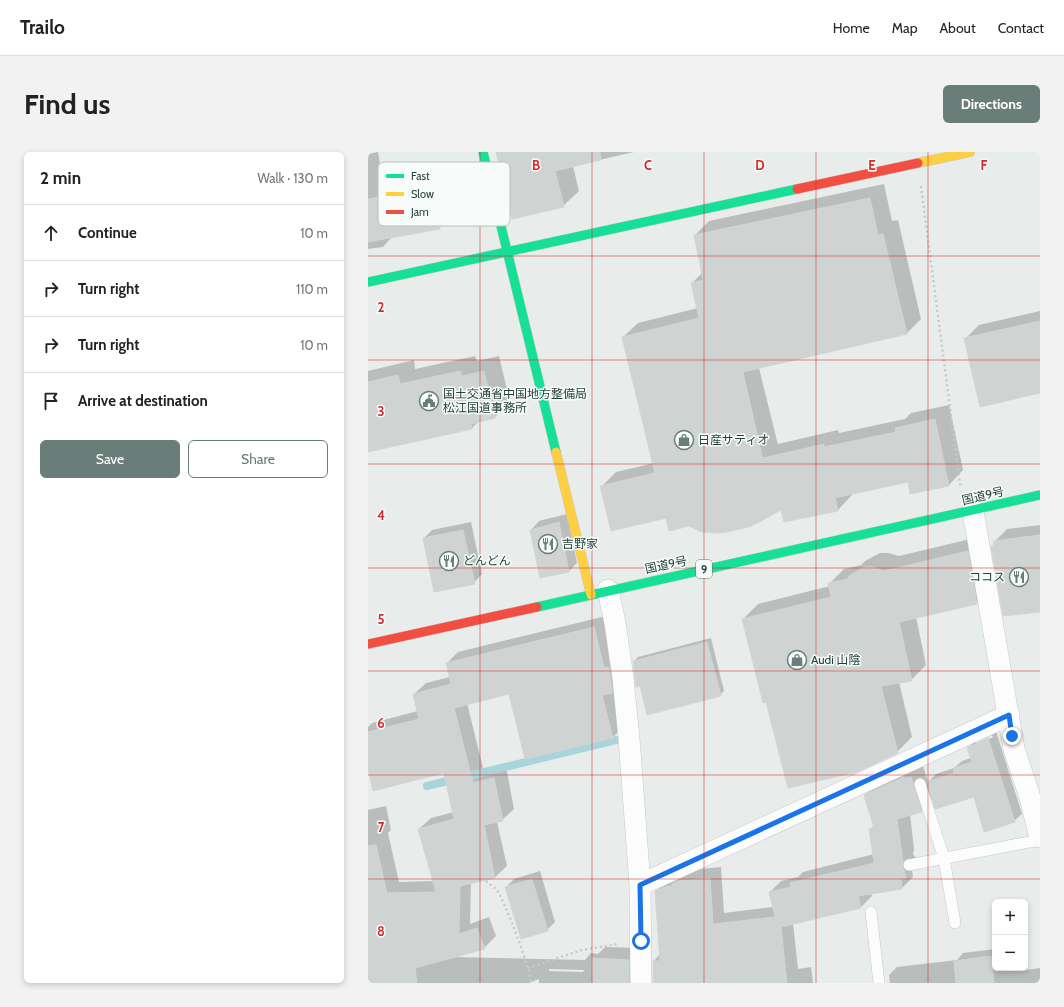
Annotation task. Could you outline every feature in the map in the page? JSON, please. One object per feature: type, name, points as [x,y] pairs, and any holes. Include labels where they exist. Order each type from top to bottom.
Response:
[{"type":"main road","points":[[483,152],[485,162]]},
{"type":"main road","points":[[368,282],[508,253],[970,152]]},
{"type":"main road","points":[[501,226],[600,592]]},
{"type":"main road","name":"国道9号","points":[[368,644],[1040,495]]},
{"type":"street","points":[[973,511],[1014,749],[1029,794],[1040,837]]},
{"type":"street","points":[[600,592],[615,623],[623,678],[640,885],[641,983]]},
{"type":"street","points":[[640,885],[1009,715]]},
{"type":"lane","points":[[920,784],[944,858],[955,924]]},
{"type":"lane","points":[[909,865],[1040,840]]},
{"type":"lane","points":[[871,912],[879,983]]},
{"type":"path","points":[[918,164],[960,484],[973,511]]},
{"type":"path","points":[[486,881],[496,889],[504,902],[528,968],[531,983]]},
{"type":"path","points":[[528,968],[582,950],[641,941]]},
{"type":"building","points":[[496,152],[600,152],[601,160],[555,171],[564,207],[512,219],[510,211],[510,162],[498,162]]},
{"type":"building","points":[[378,197],[378,226],[439,226],[440,229],[368,242],[368,199]]},
{"type":"building","points":[[870,198],[878,235],[883,234],[907,334],[743,372],[762,456],[763,458],[824,444],[824,447],[896,432],[895,428],[935,419],[949,486],[910,494],[908,482],[835,498],[838,511],[784,522],[781,510],[752,526],[727,532],[702,532],[689,526],[669,531],[666,518],[611,531],[600,486],[655,473],[622,337],[699,318],[691,283],[703,280],[694,235]]},
{"type":"building","points":[[1040,321],[1040,393],[980,407],[964,338]]},
{"type":"building","name":"国土交通省中国地方整備局 松江国道事務所","points":[[460,371],[462,376],[484,371],[495,418],[471,424],[472,429],[368,452],[368,382],[398,375],[400,384]]},
{"type":"building","name":"吉野家","points":[[559,522],[569,572],[540,578],[530,530]]},
{"type":"building","name":"どんどん","points":[[463,530],[475,584],[434,592],[423,538]]},
{"type":"building","name":"ココス","points":[[1040,535],[1040,612],[1003,616],[991,546],[994,545],[993,541]]},
{"type":"building","points":[[968,551],[977,604],[899,622],[912,681],[881,686],[898,753],[857,772],[788,788],[766,702],[763,703],[742,619],[831,597],[828,583],[847,579],[849,576],[864,567],[873,567],[884,571]]},
{"type":"building","points":[[594,627],[604,668],[609,667],[612,693],[602,695],[613,738],[525,759],[509,694],[454,708],[473,783],[494,778],[503,821],[484,825],[495,878],[460,886],[459,934],[477,928],[485,949],[415,968],[417,983],[368,983],[368,846],[376,845],[387,893],[436,892],[418,829],[454,819],[444,773],[373,791],[368,769],[368,732],[419,719],[413,694],[451,684],[446,663]]},
{"type":"building","points":[[707,642],[721,696],[647,715],[640,686],[636,687],[633,661]]},
{"type":"building","points":[[988,738],[1015,822],[984,832],[974,797],[935,809],[927,782],[954,773],[953,768],[972,762],[967,748]]},
{"type":"building","points":[[904,777],[904,779],[911,777],[922,812],[897,819],[903,861],[902,866],[906,878],[901,879],[902,889],[858,896],[861,908],[781,927],[787,983],[653,983],[653,961],[660,961],[655,891],[672,886],[672,884],[678,881],[710,878],[713,924],[775,917],[769,892],[791,887],[790,883],[874,863],[869,829],[874,828],[864,795]]},
{"type":"building","points":[[532,879],[548,931],[521,939],[505,887]]},
{"type":"building","points":[[991,956],[994,983],[956,983],[954,961]]},
{"type":"building","points":[[592,958],[629,960],[629,983],[593,983]]},
{"type":"waterway","points":[[427,786],[616,740]]},
{"type":"traffic: fast","points":[[483,152],[485,162]]},
{"type":"traffic: fast","points":[[368,282],[797,189]]},
{"type":"traffic: fast","points":[[501,226],[556,452]]},
{"type":"traffic: fast","points":[[537,607],[1040,495]]},
{"type":"traffic: slow","points":[[918,163],[970,152]]},
{"type":"traffic: slow","points":[[556,452],[591,595]]},
{"type":"traffic: jam","points":[[797,189],[918,163]]},
{"type":"traffic: jam","points":[[368,644],[537,607]]},
{"type":"place","name":"国土交通省中国地方整備局 松江国道事務所","points":[[429,401]]},
{"type":"place","name":"日産サティオ","points":[[684,440]]},
{"type":"place","name":"吉野家","points":[[548,544]]},
{"type":"place","name":"どんどん","points":[[449,561]]},
{"type":"place","name":"ココス","points":[[1019,577]]},
{"type":"place","name":"Audi 山陰","points":[[797,660]]},
{"type":"route","points":[[641,941],[640,885],[1009,715],[1012,736]]}]
